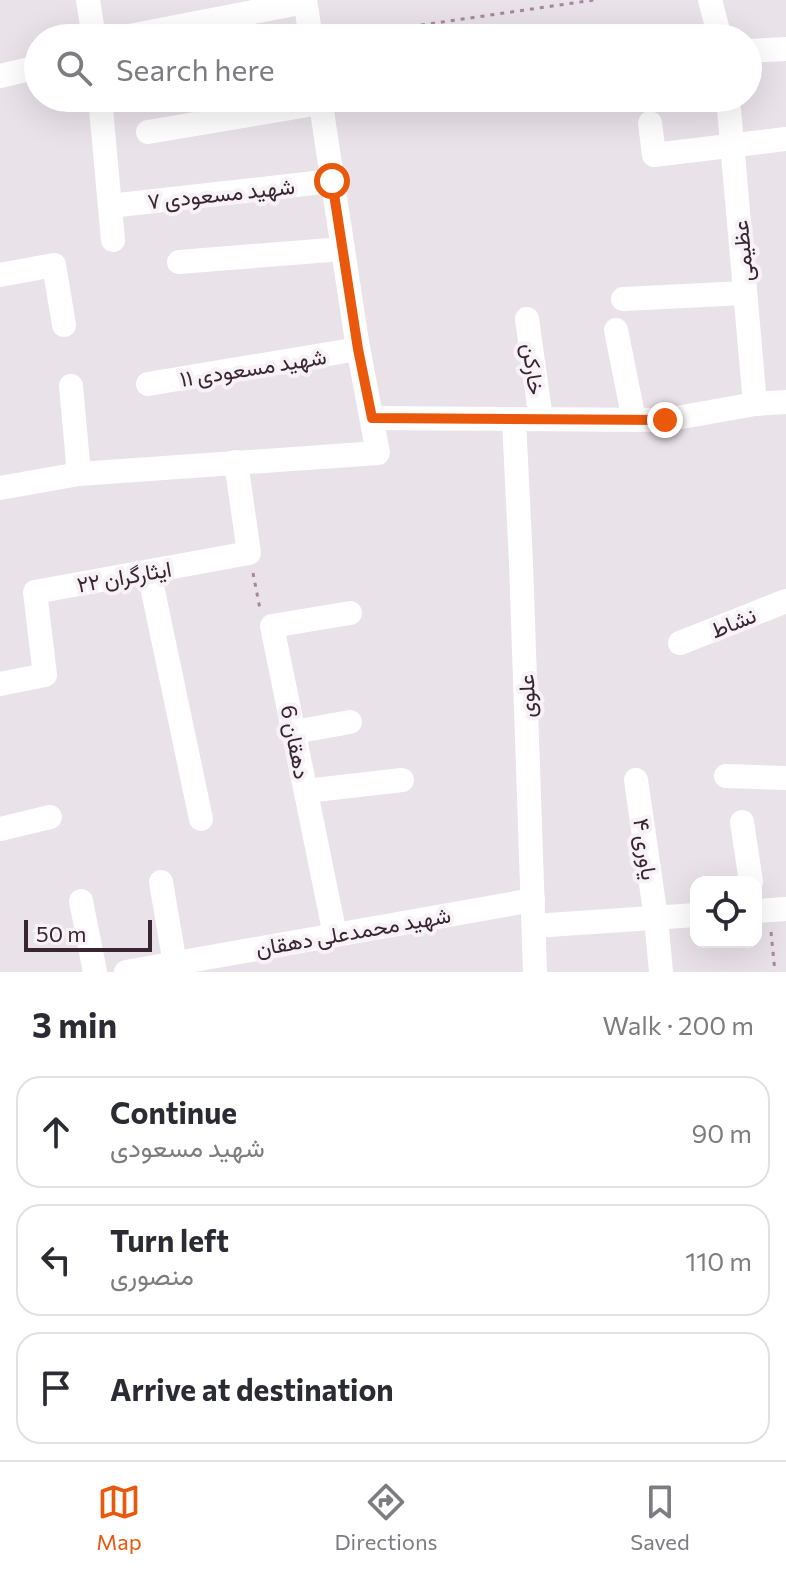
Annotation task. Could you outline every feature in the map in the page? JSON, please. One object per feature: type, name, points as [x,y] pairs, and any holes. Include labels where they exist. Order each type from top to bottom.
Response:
[{"type":"street","points":[[88,0],[92,24]]},
{"type":"street","points":[[710,0],[716,24]]},
{"type":"street","points":[[202,24],[305,1],[309,24]]},
{"type":"street","points":[[762,50],[786,49]]},
{"type":"street","points":[[0,76],[24,70]]},
{"type":"street","points":[[101,112],[113,240]]},
{"type":"street","points":[[148,132],[256,112]]},
{"type":"street","points":[[0,488],[79,474],[378,453],[358,349],[322,112]]},
{"type":"street","name":"عظیمی","points":[[729,112],[755,404]]},
{"type":"street","points":[[650,123],[654,155],[786,139]]},
{"type":"street","name":"شهید مسعودی ۷","points":[[110,206],[332,181]]},
{"type":"street","points":[[179,262],[343,249]]},
{"type":"street","points":[[0,275],[54,265],[64,325]]},
{"type":"street","points":[[623,299],[745,293]]},
{"type":"street","name":"خارکن","points":[[527,319],[541,419]]},
{"type":"street","points":[[616,330],[634,420]]},
{"type":"street","name":"شهید مسعودی ۱۱","points":[[148,384],[358,349]]},
{"type":"street","points":[[71,386],[79,474]]},
{"type":"street","points":[[372,418],[665,420],[755,404],[786,402]]},
{"type":"street","name":"علوی","points":[[514,420],[535,972]]},
{"type":"street","points":[[236,462],[249,553]]},
{"type":"street","name":"ایثارگران ۲۲","points":[[0,684],[45,675],[35,592],[249,553]]},
{"type":"street","points":[[149,572],[201,819]]},
{"type":"street","name":"نشاط","points":[[680,643],[786,601]]},
{"type":"street","points":[[272,626],[350,613]]},
{"type":"street","name":"دهقان 6","points":[[272,626],[335,935]]},
{"type":"street","points":[[294,732],[350,722]]},
{"type":"street","points":[[726,776],[786,778]]},
{"type":"street","points":[[306,791],[402,780]]},
{"type":"street","name":"یاوری ۴","points":[[636,780],[661,972]]},
{"type":"street","points":[[0,829],[50,817]]},
{"type":"street","points":[[742,822],[750,876]]},
{"type":"street","points":[[161,882],[175,964]]},
{"type":"street","name":"شهید محمدعلی دهقان","points":[[126,972],[175,964],[225,964],[335,935],[533,900]]},
{"type":"street","points":[[81,901],[95,972]]},
{"type":"street","points":[[534,926],[690,915]]},
{"type":"path","points":[[429,24],[594,0]]},
{"type":"path","points":[[249,553],[261,613],[272,626]]},
{"type":"path","points":[[770,910],[775,972]]},
{"type":"route","points":[[332,181],[372,418],[665,420]]}]
